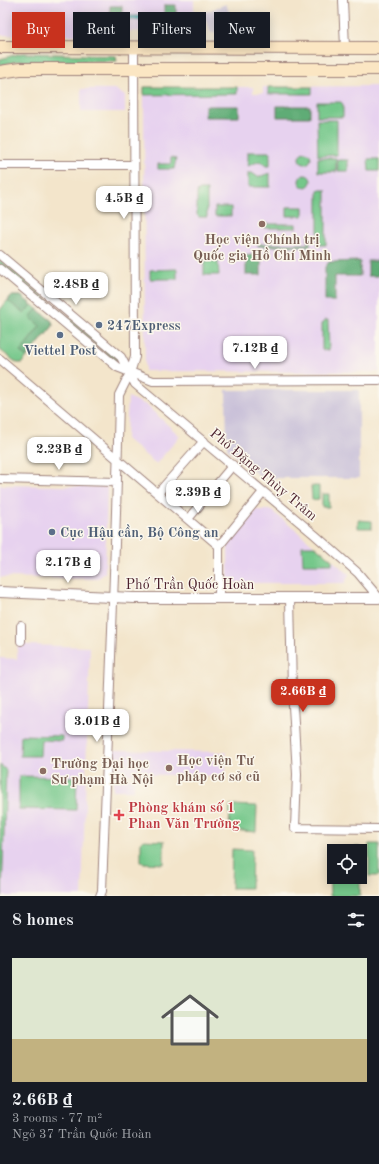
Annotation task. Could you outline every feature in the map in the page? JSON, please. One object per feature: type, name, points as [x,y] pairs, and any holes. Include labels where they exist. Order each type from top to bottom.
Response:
[{"type":"main road","points":[[0,47],[379,48]]},
{"type":"main road","points":[[0,72],[20,68],[379,69]]},
{"type":"street","points":[[343,0],[344,48]]},
{"type":"street","points":[[100,896],[102,891],[116,552],[119,395],[130,373],[135,357],[134,47]]},
{"type":"street","points":[[0,165],[134,165]]},
{"type":"street","name":"Phố Đặng Thùy Trâm","points":[[0,256],[122,357],[136,384],[233,465],[358,573],[379,598]]},
{"type":"street","name":"Phố Đặng Thùy Trâm","points":[[0,269],[118,367],[130,373]]},
{"type":"street","points":[[0,359],[118,458],[219,546]]},
{"type":"street","points":[[130,373],[153,380],[379,380]]},
{"type":"street","points":[[158,493],[204,441]]},
{"type":"street","points":[[188,519],[233,465]]},
{"type":"street","points":[[0,479],[117,482]]},
{"type":"street","points":[[219,598],[219,546],[263,492]]},
{"type":"street","name":"Phố Trần Quốc Hoàn","points":[[0,592],[113,597],[379,598]]},
{"type":"street","points":[[290,598],[292,701],[297,774],[295,828],[379,829]]},
{"type":"street","points":[[21,626],[21,641]]},
{"type":"shaded area","points":[[0,0],[194,0],[194,12],[138,12],[138,31],[130,32],[130,12],[73,12],[73,35],[65,35],[65,12],[12,12],[12,35],[0,35]]},
{"type":"shaded area","points":[[226,4],[229,12],[214,12],[214,33],[211,33],[206,20],[206,12]]},
{"type":"shaded area","name":"Học viện Chính trị Quốc gia Hồ Chí Minh","points":[[379,86],[379,372],[145,371],[144,87],[253,87],[253,93],[263,93],[263,87]]},
{"type":"shaded area","points":[[81,89],[115,89],[125,96],[125,112],[81,112]]},
{"type":"shaded area","points":[[226,390],[359,390],[359,478],[262,478],[227,449]]},
{"type":"shaded area","points":[[128,397],[146,405],[180,436],[156,464],[126,439]]},
{"type":"shaded area","name":"Cục Hậu cần, Bộ Công an","points":[[0,485],[107,487],[106,528],[104,534],[104,538],[106,538],[105,573],[97,579],[0,577]]},
{"type":"shaded area","points":[[256,510],[271,510],[349,574],[345,583],[233,583],[228,577],[228,545]]},
{"type":"shaded area","name":"Trường Đại học Sư phạm Hà Nội","points":[[18,642],[26,643],[26,645],[90,647],[82,896],[0,896],[0,658],[17,659]]},
{"type":"shaded area","name":"Học viện Tư pháp cơ sở cũ","points":[[113,750],[226,752],[226,776],[112,774]]},
{"type":"shaded area","points":[[113,778],[134,778],[134,790],[113,790]]},
{"type":"green space","points":[[164,5],[176,5],[176,12],[164,12]]},
{"type":"green space","points":[[110,6],[122,6],[122,12],[110,12]]},
{"type":"green space","points":[[22,53],[116,56],[117,61],[19,61],[0,65],[0,59]]},
{"type":"green space","points":[[144,87],[237,87],[237,94],[144,95]]},
{"type":"green space","points":[[268,87],[312,87],[312,94],[268,94]]},
{"type":"green space","points":[[317,102],[341,102],[343,104],[343,117],[317,117]]},
{"type":"green space","points":[[205,106],[239,106],[239,117],[205,117]]},
{"type":"green space","points":[[277,106],[310,106],[310,117],[277,117]]},
{"type":"green space","points":[[317,120],[337,120],[337,155],[318,156]]},
{"type":"green space","points":[[248,152],[270,152],[270,166],[266,166],[260,161],[248,166]]},
{"type":"green space","points":[[303,152],[307,152],[311,158],[307,164],[303,164],[299,160],[299,156]]},
{"type":"green space","points":[[171,157],[176,159],[174,169],[158,169],[158,164],[171,164]]},
{"type":"green space","points":[[318,158],[336,158],[336,172],[318,172]]},
{"type":"green space","points":[[368,159],[379,159],[379,171],[369,171]]},
{"type":"green space","points":[[337,160],[348,160],[348,171],[338,171]]},
{"type":"green space","points":[[248,173],[252,173],[258,177],[270,173],[270,187],[248,187]]},
{"type":"green space","points":[[303,175],[307,175],[311,181],[307,187],[303,187],[299,183],[299,179]]},
{"type":"green space","points":[[200,190],[207,190],[207,217],[199,217],[197,215],[197,192]]},
{"type":"green space","points":[[318,190],[326,190],[326,245],[318,245]]},
{"type":"green space","points":[[215,207],[231,207],[231,216],[215,216]]},
{"type":"green space","points":[[287,207],[303,207],[303,216],[287,216]]},
{"type":"green space","points":[[264,224],[296,224],[296,228],[264,228]]},
{"type":"green space","points":[[308,235],[310,235],[310,246],[258,246],[258,244],[308,244]]},
{"type":"green space","points":[[246,255],[261,255],[261,275],[246,275]]},
{"type":"green space","points":[[0,260],[118,358],[118,362],[116,362],[0,265]]},
{"type":"green space","points":[[204,261],[218,261],[219,275],[204,275]]},
{"type":"green space","points":[[360,261],[360,276],[335,276],[335,301],[325,301],[325,267],[329,262]]},
{"type":"green space","points":[[368,261],[379,261],[379,276],[368,276]]},
{"type":"green space","points":[[177,269],[177,279],[150,279],[150,270]]},
{"type":"green space","points":[[11,296],[21,296],[52,321],[53,326],[22,363],[17,363],[0,350],[0,310]]},
{"type":"green space","points":[[11,296],[21,296],[32,305],[24,313],[8,301]]},
{"type":"green space","points":[[37,309],[52,321],[53,326],[27,357],[20,352],[40,326],[30,317]]},
{"type":"green space","points":[[325,320],[328,320],[329,350],[322,350],[322,324]]},
{"type":"green space","points":[[311,486],[319,486],[319,499],[312,500]]},
{"type":"green space","points":[[322,494],[329,494],[329,507],[322,507]]},
{"type":"green space","points":[[358,520],[372,521],[372,528],[358,528]]},
{"type":"green space","points":[[302,546],[315,546],[332,560],[332,564],[303,564]]},
{"type":"green space","points":[[21,735],[62,736],[62,741],[41,740],[40,756],[20,756]]},
{"type":"green space","points":[[0,765],[6,770],[2,896],[0,896]]},
{"type":"green space","points":[[19,776],[77,777],[76,810],[19,809]]},
{"type":"green space","points":[[230,805],[257,806],[256,832],[229,830]]},
{"type":"green space","points":[[144,840],[164,841],[164,864],[141,862],[141,842]]},
{"type":"green space","points":[[369,844],[379,844],[379,876],[369,876]]},
{"type":"green space","points":[[232,849],[252,850],[251,888],[231,888]]},
{"type":"green space","points":[[330,884],[360,884],[360,896],[330,896]]},
{"type":"water","points":[[130,16],[138,16],[138,20],[130,20]]},
{"type":"place","name":"Học viện Chính trị Quốc gia Hồ Chí Minh","points":[[262,224]]},
{"type":"place","name":"247Express","points":[[99,325]]},
{"type":"place","name":"Viettel Post","points":[[60,335]]},
{"type":"place","name":"Cục Hậu cần, Bộ Công an","points":[[52,532]]},
{"type":"place","name":"Học viện Tư pháp cơ sở cũ","points":[[169,768]]},
{"type":"place","name":"Trường Đại học Sư phạm Hà Nội","points":[[43,771]]},
{"type":"place","name":"Phòng khám số 1 Phan Văn Trường","points":[[119,815]]}]
